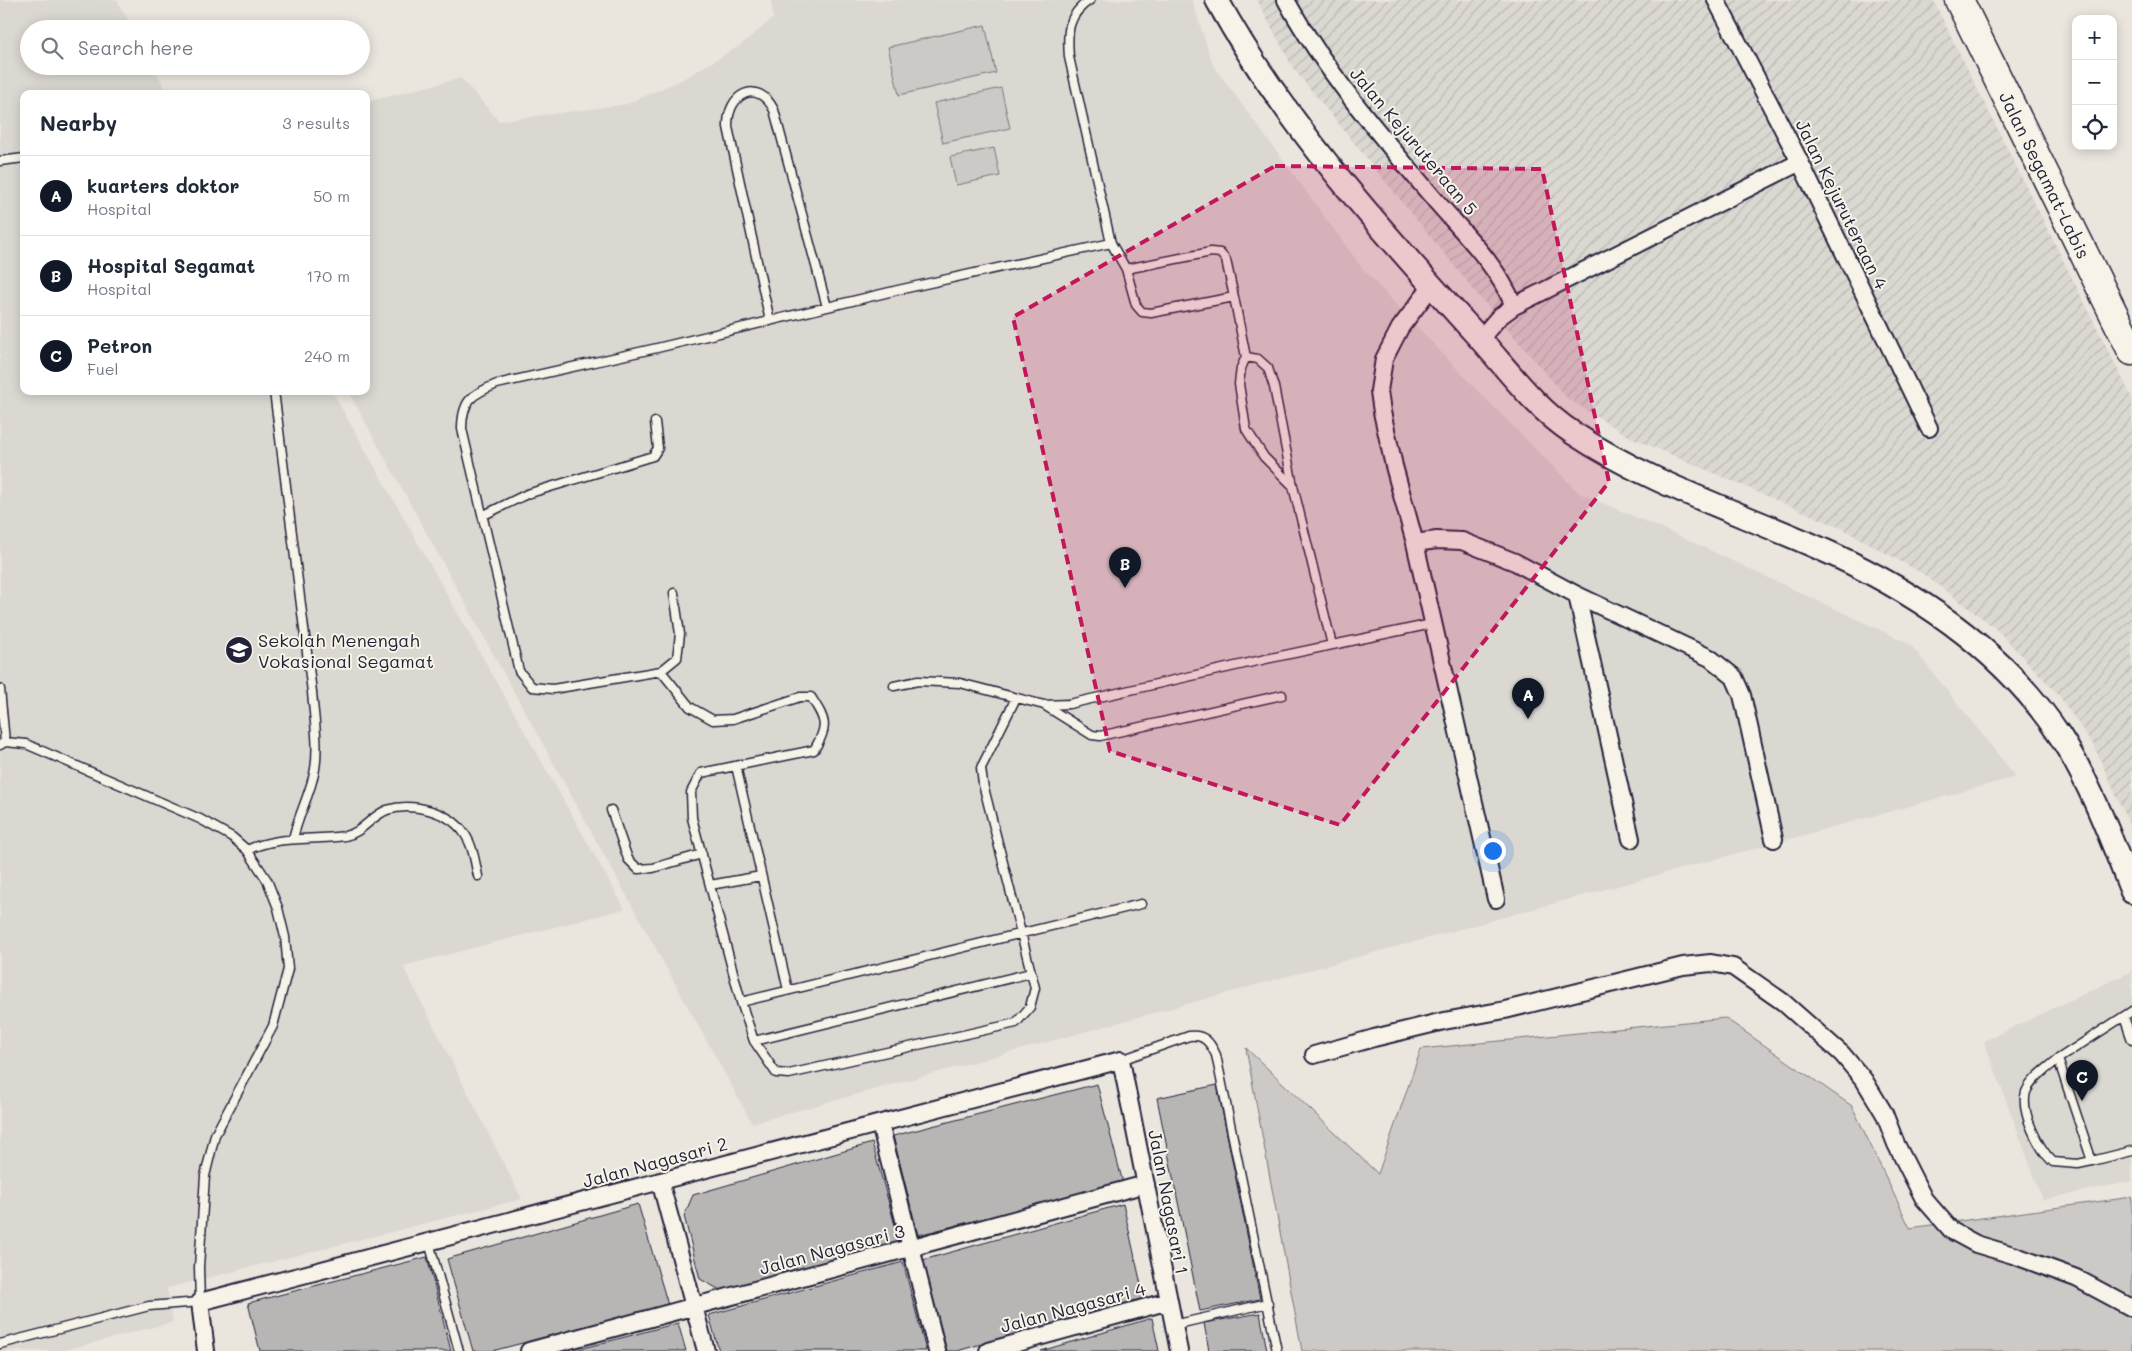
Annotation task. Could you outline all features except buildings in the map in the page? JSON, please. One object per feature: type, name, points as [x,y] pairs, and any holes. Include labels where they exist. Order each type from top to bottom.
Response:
[{"type":"highway","name":"Jalan Segamat-Labis","points":[[1959,0],[2132,350]]},
{"type":"street","points":[[1217,0],[1240,43],[1290,113],[1383,230],[1542,408],[1569,431],[1599,449],[1699,498],[1814,546],[1888,580],[1975,640],[2031,698],[2059,735],[2080,770],[2132,892]]},
{"type":"street","name":"Jalan Kejuruteraan 5","points":[[1286,0],[1305,35],[1338,81],[1430,194],[1476,245],[1499,276],[1514,306]]},
{"type":"street","name":"Jalan Kejuruteraan 4","points":[[1716,0],[1800,162],[1930,428]]},
{"type":"street","points":[[1480,339],[1499,317],[1514,306],[1800,162]]},
{"type":"street","points":[[1432,287],[1400,328],[1384,359],[1379,390],[1394,466],[1415,543],[1496,900]]},
{"type":"street","points":[[1415,543],[1437,540],[1462,541],[1515,562],[1577,595],[1702,653],[1722,666],[1734,677],[1749,718],[1774,840]]},
{"type":"street","points":[[1577,595],[1631,838]]},
{"type":"street","points":[[1314,1055],[1444,1021],[1506,1010],[1683,966],[1711,963],[1734,967],[1783,1002],[1810,1025],[1842,1054],[1864,1080],[1884,1113],[1896,1144],[1924,1199],[1952,1231],[1976,1244],[2014,1255],[2076,1278],[2132,1308]]},
{"type":"street","name":"Jalan Nagasari 2","points":[[200,1302],[1121,1060]]},
{"type":"street","name":"Jalan Nagasari 1","points":[[1121,1060],[1179,1351]]},
{"type":"street","points":[[880,1124],[937,1351]]},
{"type":"street","points":[[660,1181],[706,1351]]},
{"type":"street","name":"Jalan Nagasari 3","points":[[529,1351],[1146,1184]]},
{"type":"street","name":"Jalan Nagasari 4","points":[[988,1351],[1169,1301]]},
{"type":"street","points":[[200,1302],[206,1351]]},
{"type":"lane","points":[[1090,0],[1081,6],[1072,19],[1068,34],[1070,58],[1112,243],[1126,269],[1136,305],[1142,312],[1150,313],[1234,297]]},
{"type":"lane","points":[[770,321],[728,127],[728,117],[732,104],[739,96],[745,94],[752,93],[765,97],[774,110],[827,307]]},
{"type":"lane","points":[[0,161],[20,158]]},
{"type":"lane","points":[[674,592],[680,634],[677,658],[661,671],[553,689],[532,687],[519,672],[484,516],[462,429],[462,413],[469,398],[481,390],[497,384],[1112,243]]},
{"type":"lane","points":[[1126,269],[1211,252],[1220,253],[1226,260],[1246,357],[1241,368],[1239,384],[1246,428],[1264,457],[1293,486]]},
{"type":"lane","points":[[1246,357],[1258,359],[1268,368],[1274,387],[1293,486],[1332,645]]},
{"type":"lane","points":[[275,395],[312,692],[315,738],[315,768],[309,792],[296,823],[293,839]]},
{"type":"lane","points":[[484,516],[527,494],[653,456],[658,448],[655,422]]},
{"type":"lane","points":[[894,686],[918,681],[960,683],[1044,705],[1070,704],[1432,624]]},
{"type":"lane","points":[[661,671],[690,707],[713,720],[733,719],[800,697],[811,697],[823,717],[824,733],[814,750],[700,773],[691,792],[692,818],[741,1002],[754,1041],[776,1073],[789,1074],[1016,1023],[1030,1007],[1035,988],[982,784],[982,768],[1016,698]]},
{"type":"lane","points":[[0,689],[2,744],[26,744],[200,819],[232,837],[247,850],[267,880],[278,908],[286,937],[288,969],[273,1026],[215,1135],[205,1176],[199,1259],[200,1302],[182,1305],[149,1306],[0,1344]]},
{"type":"lane","points":[[1044,705],[1092,735],[1100,736],[1282,695]]},
{"type":"lane","points":[[736,766],[788,990]]},
{"type":"lane","points":[[247,850],[259,845],[293,839],[347,836],[359,831],[387,810],[402,807],[430,810],[445,817],[465,833],[470,844],[478,876]]},
{"type":"lane","points":[[611,810],[628,859],[638,869],[653,868],[702,854]]},
{"type":"lane","points":[[710,885],[761,876]]},
{"type":"lane","points":[[741,1002],[1141,904]]},
{"type":"lane","points":[[754,1041],[1030,973]]},
{"type":"lane","points":[[2132,1011],[2058,1059],[2032,1083],[2027,1091],[2024,1103],[2028,1119],[2040,1146],[2054,1162],[2078,1164],[2132,1151]]},
{"type":"lane","points":[[2124,1017],[2132,1040]]},
{"type":"lane","points":[[1121,1060],[1190,1036],[1198,1035],[1205,1038],[1212,1046],[1216,1055],[1277,1351]]},
{"type":"lane","points":[[2058,1059],[2092,1161]]},
{"type":"lane","points":[[429,1242],[459,1351]]},
{"type":"lane","points":[[1174,1325],[1268,1303]]},
{"type":"highlighted area","points":[[1275,166],[1542,169],[1609,482],[1340,825],[1110,751],[1013,317]]},
{"type":"shaded area","name":"Sekolah Menengah Vokasional Segamat","points":[[0,0],[117,0],[128,20],[20,20],[20,75],[158,75],[166,90],[20,90],[20,395],[334,395],[625,909],[403,966],[522,1199],[167,1288],[173,1322],[62,1351],[0,1351]]},
{"type":"shaded area","points":[[771,0],[1192,0],[1213,65],[1363,269],[1472,385],[1579,493],[1673,533],[1910,644],[2016,777],[752,1123],[350,395],[370,395],[370,101],[461,78],[499,121],[627,104],[683,79],[741,45],[773,18]]},
{"type":"shaded area","points":[[1257,0],[1933,0],[2132,398],[2132,831],[2094,746],[2057,693],[1994,627],[1923,574],[1841,528],[1630,437],[1568,399],[1478,295],[1293,68]]},
{"type":"shaded area","points":[[985,25],[996,73],[899,95],[888,47]]},
{"type":"shaded area","points":[[1001,88],[1010,128],[943,143],[934,103]]},
{"type":"shaded area","points":[[994,148],[1000,176],[956,185],[950,157]]},
{"type":"shaded area","points":[[2132,971],[2132,1181],[2043,1200],[1984,1041]]},
{"type":"shaded area","points":[[1725,1018],[1852,1106],[1910,1228],[2132,1197],[2132,1351],[1302,1351],[1246,1048],[1378,1174],[1421,1049]]},
{"type":"place","name":"Hospital Segamat","points":[[1125,588]]},
{"type":"place","name":"Sekolah Menengah Vokasional Segamat","points":[[239,650]]},
{"type":"place","name":"kuarters doktor","points":[[1528,719]]},
{"type":"place","name":"Petron","points":[[2082,1101]]}]
